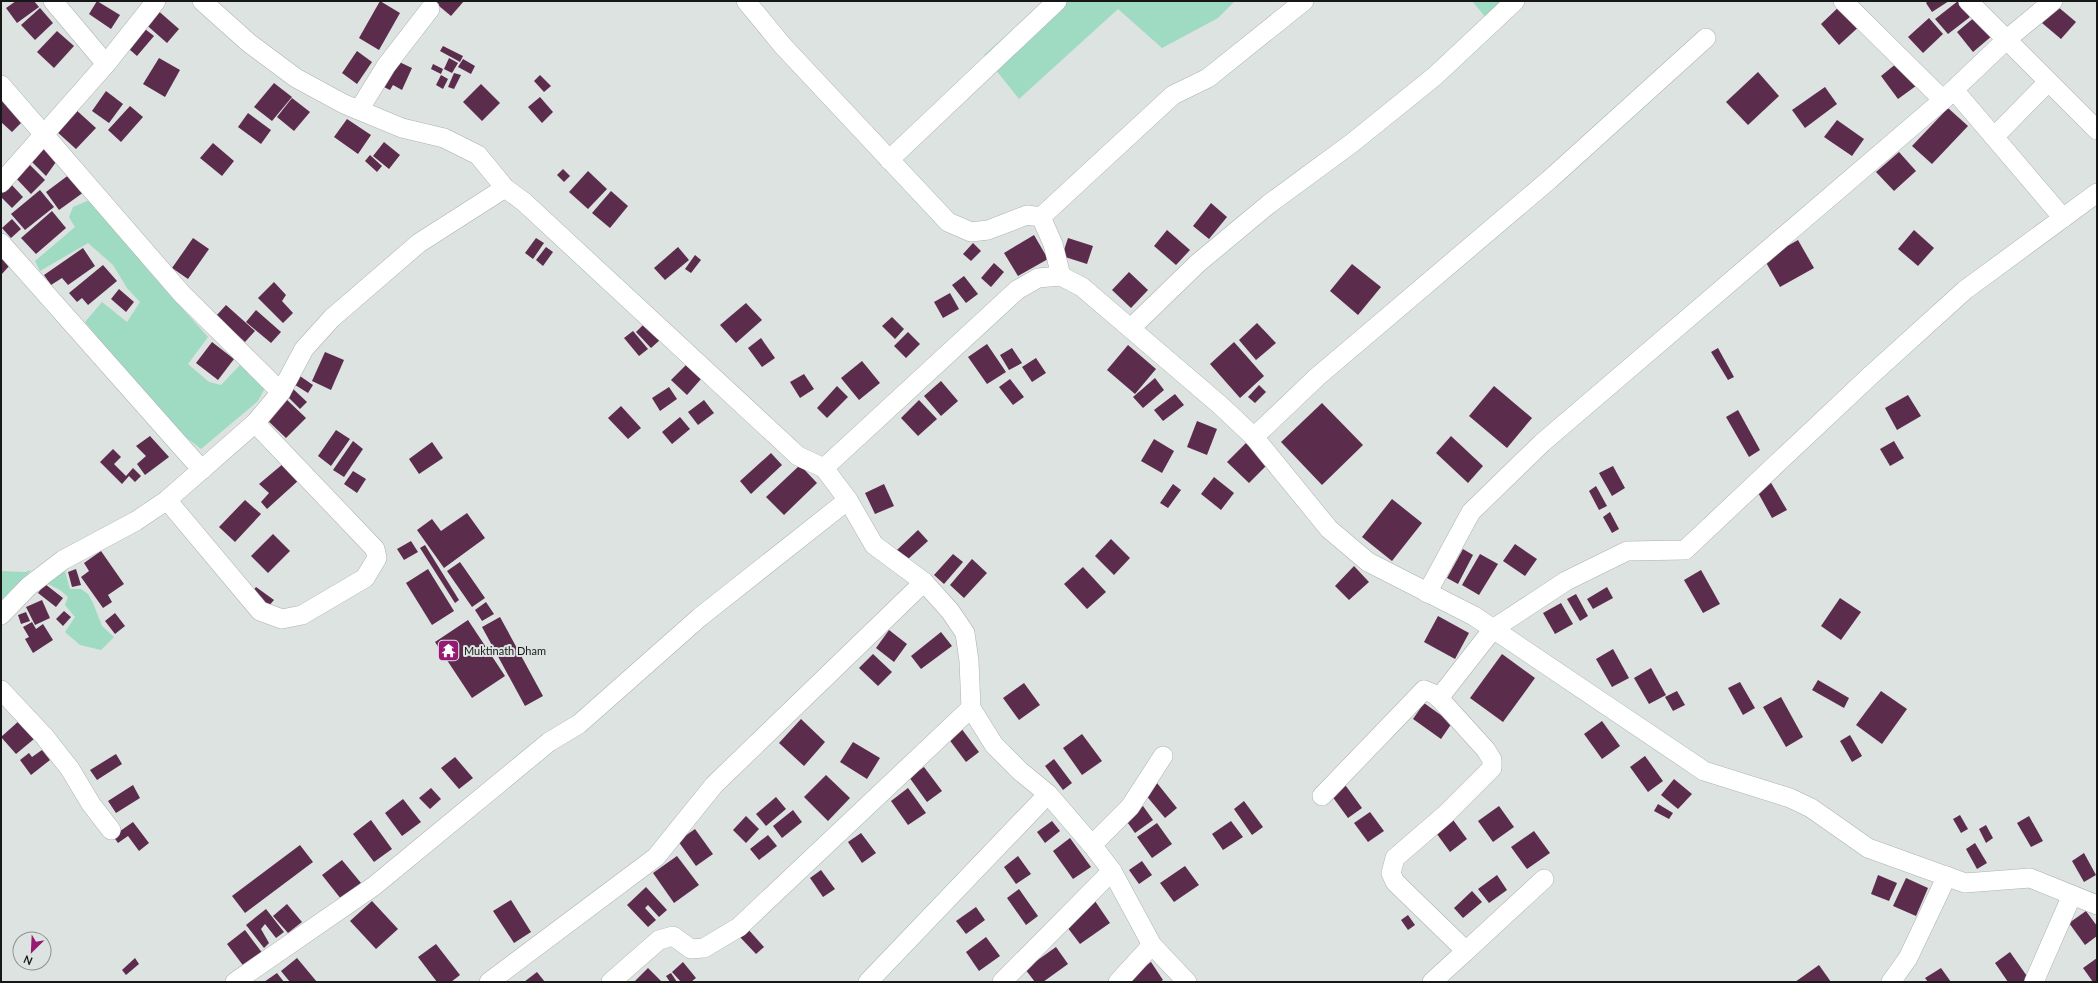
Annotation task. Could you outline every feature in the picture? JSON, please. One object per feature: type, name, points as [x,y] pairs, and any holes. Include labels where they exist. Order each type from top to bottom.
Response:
[{"type":"street","points":[[53,1],[106,64]]},
{"type":"street","points":[[1,183],[106,64],[156,1]]},
{"type":"street","points":[[202,1],[249,43],[296,78],[359,110],[402,128],[444,138],[478,155],[505,188],[524,202],[798,456],[824,468],[848,500],[874,545],[924,582],[950,611],[965,633],[969,661],[971,708],[994,746],[1020,771],[1048,794],[1092,845],[1112,871],[1152,945],[1187,982]]},
{"type":"street","points":[[746,1],[783,46],[948,222],[971,232],[988,230],[1027,215],[1041,217]]},
{"type":"street","points":[[889,160],[1057,1]]},
{"type":"street","points":[[1041,217],[1173,95],[1208,78],[1304,1]]},
{"type":"street","points":[[1131,328],[1198,263],[1269,204],[1352,143],[1436,76],[1516,1]]},
{"type":"street","points":[[1843,1],[1994,137],[2063,218]]},
{"type":"street","points":[[1968,1],[2097,130]]},
{"type":"street","points":[[1427,594],[1471,512],[1542,442],[1949,95],[2006,40],[2053,1]]},
{"type":"street","points":[[359,110],[386,66],[430,9]]},
{"type":"street","points":[[1254,437],[1317,377],[1549,180],[1706,38]]},
{"type":"street","points":[[1994,137],[2048,82]]},
{"type":"street","points":[[1,85],[45,133],[182,294],[281,392]]},
{"type":"street","points":[[1,615],[29,586],[63,560],[136,521],[167,500],[255,423],[281,392],[304,349],[332,318],[419,243],[505,188]]},
{"type":"street","points":[[1439,698],[1493,629],[1566,581],[1627,551],[1685,550],[1964,290],[2097,193]]},
{"type":"street","points":[[1041,217],[1053,244],[1061,276]]},
{"type":"street","points":[[1,243],[202,470]]},
{"type":"street","points":[[824,468],[1017,290],[1038,278],[1061,276],[1082,287],[1131,328],[1254,437],[1328,529],[1368,562],[1427,594],[1453,604],[1632,721],[1704,771],[1790,798],[1810,808],[1868,848],[1965,883],[2030,878],[2097,905]]},
{"type":"street","points":[[167,500],[260,611],[282,619],[302,615],[365,578],[377,558],[375,549],[255,423]]},
{"type":"street","points":[[235,982],[374,886],[549,742],[579,724],[700,618],[848,500]]},
{"type":"street","points":[[489,982],[656,856],[714,785],[924,582]]},
{"type":"street","points":[[1,690],[44,736],[70,769],[91,804],[111,830]]},
{"type":"street","points":[[1322,796],[1424,690],[1439,698],[1486,750],[1492,760],[1492,768],[1446,814],[1401,852],[1392,864],[1391,873],[1395,882],[1466,951]]},
{"type":"street","points":[[610,982],[659,940],[672,936],[691,949],[704,948],[739,927],[971,708]]},
{"type":"street","points":[[1092,845],[1130,807],[1163,756]]},
{"type":"street","points":[[868,982],[1048,794]]},
{"type":"street","points":[[1002,982],[1112,871]]},
{"type":"street","points":[[1891,982],[1908,958],[1947,876]]},
{"type":"street","points":[[1432,982],[1544,879]]},
{"type":"street","points":[[2034,982],[2072,895]]},
{"type":"street","points":[[1118,982],[1152,945]]},
{"type":"green space","points":[[1044,1],[1235,1],[1218,18],[1162,48],[1118,9],[1019,99],[984,55]]},
{"type":"green space","points":[[1472,1],[1506,1],[1487,19]]},
{"type":"green space","points":[[92,199],[148,270],[208,337],[188,364],[209,382],[221,385],[242,363],[249,375],[265,388],[258,401],[201,449],[164,420],[85,322],[102,302],[127,322],[140,302],[127,288],[113,265],[88,243],[40,271],[35,261],[75,227],[69,217],[73,207]]},
{"type":"green space","points":[[31,570],[1,605],[1,571],[25,572]]},
{"type":"green space","points":[[65,571],[70,589],[81,589],[88,594],[102,626],[114,637],[101,650],[80,645],[65,632],[75,617],[65,605],[68,597],[60,590],[42,581]]},
{"type":"building","points":[[16,1],[34,1],[39,7],[17,23],[6,8]]},
{"type":"building","points":[[97,1],[120,15],[111,29],[89,14]]},
{"type":"building","points":[[380,1],[400,13],[379,50],[359,38]]},
{"type":"building","points":[[433,1],[464,1],[451,16]]},
{"type":"building","points":[[1928,1],[1949,1],[1932,12],[1926,3]]},
{"type":"building","points":[[1958,1],[1970,17],[1948,34],[1935,19]]},
{"type":"building","points":[[1844,2],[1863,23],[1839,45],[1821,24]]},
{"type":"building","points":[[2057,6],[2076,22],[2061,39],[2042,23]]},
{"type":"building","points":[[40,8],[53,23],[35,40],[21,25]]},
{"type":"building","points":[[155,8],[179,29],[167,43],[142,21]]},
{"type":"building","points":[[1976,16],[1993,35],[1973,52],[1957,32]]},
{"type":"building","points":[[1929,18],[1943,34],[1923,53],[1908,37]]},
{"type":"building","points":[[145,29],[154,36],[137,56],[129,49]]},
{"type":"building","points":[[57,31],[74,46],[54,68],[37,52]]},
{"type":"building","points":[[443,46],[463,56],[460,62],[440,51]]},
{"type":"building","points":[[357,51],[372,62],[357,84],[342,73]]},
{"type":"building","points":[[159,58],[180,70],[165,97],[143,84]]},
{"type":"building","points":[[449,58],[458,63],[452,73],[444,69]]},
{"type":"building","points":[[393,59],[412,68],[402,90],[393,85],[390,90],[380,85]]},
{"type":"building","points":[[463,59],[475,66],[471,74],[458,67]]},
{"type":"building","points":[[1902,59],[1920,83],[1898,99],[1881,76]]},
{"type":"building","points":[[433,64],[443,69],[441,74],[431,69]]},
{"type":"building","points":[[1758,72],[1779,96],[1748,125],[1726,102]]},
{"type":"building","points":[[454,73],[461,75],[454,89],[448,87]]},
{"type":"building","points":[[441,75],[448,79],[443,89],[436,85]]},
{"type":"building","points":[[540,75],[551,86],[544,92],[534,81]]},
{"type":"building","points":[[274,83],[292,97],[272,121],[254,107]]},
{"type":"building","points":[[481,84],[500,103],[482,121],[463,102]]},
{"type":"building","points":[[1825,87],[1837,104],[1805,128],[1792,110]]},
{"type":"building","points":[[106,91],[123,104],[109,123],[92,111]]},
{"type":"building","points":[[1,94],[26,118],[12,132],[1,122]]},
{"type":"building","points":[[540,97],[553,112],[542,123],[528,107]]},
{"type":"building","points":[[292,98],[310,112],[294,131],[277,117]]},
{"type":"building","points":[[130,106],[143,117],[121,142],[108,130]]},
{"type":"building","points":[[74,108],[96,128],[76,149],[55,130]]},
{"type":"building","points":[[1948,108],[1968,126],[1932,164],[1912,146]]},
{"type":"building","points":[[248,113],[271,130],[261,144],[238,127]]},
{"type":"building","points":[[347,119],[371,135],[358,154],[334,137]]},
{"type":"building","points":[[1837,120],[1864,139],[1852,156],[1824,137]]},
{"type":"building","points":[[46,140],[61,155],[46,176],[29,159]]},
{"type":"building","points":[[384,142],[400,155],[389,169],[373,156]]},
{"type":"building","points":[[213,143],[234,161],[222,176],[200,158]]},
{"type":"building","points":[[1899,152],[1916,171],[1894,191],[1876,172]]},
{"type":"building","points":[[370,155],[382,166],[377,172],[365,161]]},
{"type":"building","points":[[27,162],[45,180],[31,194],[13,175]]},
{"type":"building","points":[[563,169],[570,176],[564,182],[557,175]]},
{"type":"building","points":[[588,171],[607,189],[588,209],[569,192]]},
{"type":"building","points":[[70,174],[84,192],[59,210],[46,192]]},
{"type":"building","points":[[10,183],[23,197],[12,208],[1,197],[1,192]]},
{"type":"building","points":[[40,190],[54,207],[25,230],[11,214]]},
{"type":"building","points":[[611,191],[628,206],[610,228],[592,213]]},
{"type":"building","points":[[1211,203],[1227,217],[1209,239],[1193,226]]},
{"type":"building","points":[[52,211],[66,228],[36,254],[21,238]]},
{"type":"building","points":[[12,219],[21,229],[11,238],[2,228]]},
{"type":"building","points":[[1167,230],[1190,250],[1176,265],[1154,246]]},
{"type":"building","points":[[1914,230],[1934,248],[1918,266],[1898,249]]},
{"type":"building","points":[[1034,235],[1048,259],[1018,276],[1004,253]]},
{"type":"building","points":[[193,238],[209,249],[188,279],[172,268]]},
{"type":"building","points":[[536,238],[544,243],[533,259],[525,253]]},
{"type":"building","points":[[1068,238],[1093,246],[1087,264],[1062,256]]},
{"type":"building","points":[[1798,240],[1814,268],[1780,287],[1764,259]]},
{"type":"building","points":[[973,243],[981,251],[971,261],[963,254]]},
{"type":"building","points":[[546,247],[553,252],[543,266],[536,260]]},
{"type":"building","points":[[678,247],[689,260],[665,280],[654,268]]},
{"type":"building","points":[[83,248],[95,266],[68,285],[62,278],[51,285],[44,275]]},
{"type":"building","points":[[1,255],[11,264],[1,275]]},
{"type":"building","points":[[695,255],[701,260],[691,273],[685,269]]},
{"type":"building","points":[[994,263],[1004,272],[991,287],[981,278]]},
{"type":"building","points":[[1352,264],[1381,287],[1358,315],[1330,291]]},
{"type":"building","points":[[103,265],[117,281],[88,305],[82,298],[77,302],[69,293]]},
{"type":"building","points":[[1129,272],[1148,290],[1131,308],[1112,290]]},
{"type":"building","points":[[964,276],[978,294],[966,303],[952,285]]},
{"type":"building","points":[[274,282],[286,295],[282,301],[293,313],[283,323],[258,298]]},
{"type":"building","points":[[119,289],[134,302],[126,312],[111,299]]},
{"type":"building","points":[[950,293],[959,309],[943,318],[934,302]]},
{"type":"building","points":[[746,303],[762,320],[736,343],[720,325]]},
{"type":"building","points":[[226,305],[255,331],[245,342],[216,316]]},
{"type":"building","points":[[256,310],[281,332],[271,343],[246,322]]},
{"type":"building","points":[[892,317],[904,329],[895,339],[882,326]]},
{"type":"building","points":[[646,322],[661,339],[651,348],[636,332]]},
{"type":"building","points":[[1257,323],[1276,343],[1256,360],[1239,340]]},
{"type":"building","points":[[633,331],[648,349],[639,356],[624,338]]},
{"type":"building","points":[[908,332],[920,344],[906,358],[894,346]]},
{"type":"building","points":[[761,338],[775,358],[762,367],[748,348]]},
{"type":"building","points":[[212,342],[234,359],[218,380],[196,363]]},
{"type":"building","points":[[1234,342],[1264,376],[1240,398],[1210,364]]},
{"type":"building","points":[[987,344],[1006,372],[987,384],[968,357]]},
{"type":"building","points":[[1128,345],[1156,369],[1135,394],[1107,370]]},
{"type":"building","points":[[1012,348],[1022,363],[1009,370],[1000,355]]},
{"type":"building","points":[[1718,348],[1734,377],[1728,380],[1711,352]]},
{"type":"building","points":[[325,352],[344,360],[331,390],[312,381]]},
{"type":"building","points":[[1036,358],[1046,373],[1032,382],[1022,367]]},
{"type":"building","points":[[862,361],[880,383],[859,400],[841,378]]},
{"type":"building","points":[[686,365],[701,379],[687,395],[671,380]]},
{"type":"building","points":[[297,374],[313,385],[308,393],[292,383]]},
{"type":"building","points":[[804,374],[814,389],[800,398],[790,382]]},
{"type":"building","points":[[1155,378],[1164,390],[1143,408],[1133,397]]},
{"type":"building","points":[[1010,379],[1024,397],[1013,405],[999,387]]},
{"type":"building","points":[[941,381],[958,401],[941,416],[924,396]]},
{"type":"building","points":[[1259,385],[1266,392],[1255,403],[1248,397]]},
{"type":"building","points":[[290,386],[307,402],[300,409],[284,393]]},
{"type":"building","points":[[837,386],[848,397],[827,418],[817,408]]},
{"type":"building","points":[[1494,386],[1532,418],[1507,448],[1469,416]]},
{"type":"building","points":[[669,387],[677,399],[660,411],[652,398]]},
{"type":"building","points":[[1175,394],[1184,405],[1163,421],[1154,410]]},
{"type":"building","points":[[1908,395],[1921,416],[1897,430],[1885,408]]},
{"type":"building","points":[[283,396],[306,418],[286,438],[263,416]]},
{"type":"building","points":[[704,400],[714,413],[698,425],[688,412]]},
{"type":"building","points":[[919,400],[937,419],[918,436],[901,418]]},
{"type":"building","points":[[1322,403],[1363,445],[1322,485],[1281,442]]},
{"type":"building","points":[[621,406],[641,428],[628,439],[608,418]]},
{"type":"building","points":[[1738,410],[1760,450],[1749,457],[1726,417]]},
{"type":"building","points":[[680,417],[690,429],[672,444],[662,432]]},
{"type":"building","points":[[1197,421],[1217,429],[1207,455],[1187,447]]},
{"type":"building","points":[[336,430],[350,439],[331,466],[318,456]]},
{"type":"building","points":[[150,436],[169,457],[145,475],[137,464],[146,456],[136,446]]},
{"type":"building","points":[[1451,436],[1483,466],[1468,483],[1436,453]]},
{"type":"building","points":[[1154,439],[1174,451],[1162,473],[1141,461]]},
{"type":"building","points":[[353,441],[363,449],[344,477],[333,470]]},
{"type":"building","points":[[1894,441],[1904,458],[1890,466],[1880,449]]},
{"type":"building","points":[[432,442],[443,458],[419,474],[409,459]]},
{"type":"building","points":[[1246,443],[1267,465],[1249,483],[1227,462]]},
{"type":"building","points":[[113,449],[121,457],[114,464],[126,476],[133,468],[141,476],[135,482],[129,476],[122,484],[100,462]]},
{"type":"building","points":[[771,453],[782,465],[751,494],[740,481]]},
{"type":"building","points":[[284,463],[299,480],[267,509],[261,502],[269,493],[259,484]]},
{"type":"building","points":[[800,465],[817,483],[784,515],[766,497]]},
{"type":"building","points":[[1613,466],[1625,488],[1612,496],[1599,473]]},
{"type":"building","points":[[353,471],[366,479],[357,493],[344,484]]},
{"type":"building","points":[[1214,477],[1234,493],[1221,510],[1201,494]]},
{"type":"building","points":[[1770,481],[1787,510],[1772,518],[1756,489]]},
{"type":"building","points":[[884,484],[894,506],[875,514],[865,493]]},
{"type":"building","points":[[1173,484],[1181,490],[1168,508],[1160,503]]},
{"type":"building","points":[[1596,486],[1607,506],[1599,510],[1589,491]]},
{"type":"building","points":[[1392,499],[1422,523],[1392,561],[1362,537]]},
{"type":"building","points":[[245,500],[261,514],[235,542],[219,527]]},
{"type":"building","points":[[1610,512],[1619,529],[1612,533],[1603,517]]},
{"type":"building","points":[[467,513],[485,538],[444,568],[417,530],[432,519],[441,531]]},
{"type":"building","points":[[918,530],[928,541],[907,560],[897,550]]},
{"type":"building","points":[[273,534],[290,551],[268,573],[251,556]]},
{"type":"building","points":[[1111,539],[1130,558],[1114,575],[1095,556]]},
{"type":"building","points":[[411,541],[418,552],[404,560],[397,549]]},
{"type":"building","points":[[1515,544],[1537,559],[1525,576],[1503,561]]},
{"type":"building","points":[[425,545],[459,600],[455,603],[420,548]]},
{"type":"building","points":[[1463,549],[1473,555],[1458,584],[1447,578]]},
{"type":"building","points":[[101,551],[124,584],[108,595],[112,602],[103,608],[81,577],[89,571],[84,563]]},
{"type":"building","points":[[953,554],[963,562],[944,584],[934,575]]},
{"type":"building","points":[[1480,554],[1498,564],[1479,595],[1462,585]]},
{"type":"building","points":[[972,559],[987,573],[964,598],[950,585]]},
{"type":"building","points":[[460,562],[485,598],[472,607],[447,571]]},
{"type":"building","points":[[1354,566],[1369,582],[1349,600],[1335,586]]},
{"type":"building","points":[[1083,567],[1106,592],[1087,609],[1064,584]]},
{"type":"building","points":[[76,569],[81,585],[72,587],[68,572]]},
{"type":"building","points":[[428,569],[454,611],[432,625],[406,583]]},
{"type":"building","points":[[1701,570],[1720,604],[1703,613],[1684,580]]},
{"type":"building","points":[[45,584],[63,598],[56,607],[38,593]]},
{"type":"building","points":[[256,587],[274,600],[267,608],[250,595]]},
{"type":"building","points":[[1607,587],[1613,598],[1593,609],[1587,599]]},
{"type":"building","points":[[1576,594],[1588,616],[1580,621],[1567,599]]},
{"type":"building","points":[[1840,598],[1861,612],[1841,640],[1821,626]]},
{"type":"building","points":[[42,600],[50,618],[35,625],[26,607]]},
{"type":"building","points":[[486,602],[494,614],[482,621],[475,610]]},
{"type":"building","points":[[1561,603],[1573,624],[1555,634],[1543,613]]},
{"type":"building","points":[[64,611],[71,617],[63,626],[56,619]]},
{"type":"building","points":[[26,612],[30,621],[21,624],[18,615]]},
{"type":"building","points":[[115,613],[125,626],[115,634],[105,621]]},
{"type":"building","points":[[1438,616],[1469,633],[1455,659],[1424,642]]},
{"type":"building","points":[[500,617],[543,696],[525,706],[482,627]]},
{"type":"building","points":[[468,620],[505,676],[472,698],[435,642]]},
{"type":"building","points":[[32,622],[36,629],[43,624],[53,640],[33,653],[25,639],[29,637],[23,627]]},
{"type":"building","points":[[889,630],[907,644],[894,662],[876,648]]},
{"type":"building","points":[[941,632],[952,646],[921,669],[911,656]]},
{"type":"building","points":[[1613,649],[1629,678],[1612,687],[1596,659]]},
{"type":"building","points":[[873,654],[892,672],[878,686],[859,668]]},
{"type":"building","points":[[1502,654],[1535,678],[1503,722],[1470,698]]},
{"type":"building","points":[[1651,668],[1666,695],[1649,704],[1634,678]]},
{"type":"building","points":[[1818,680],[1849,698],[1844,708],[1812,690]]},
{"type":"building","points":[[1740,682],[1755,708],[1743,715],[1728,688]]},
{"type":"building","points":[[1024,683],[1040,705],[1019,720],[1003,698]]},
{"type":"building","points":[[1677,691],[1685,705],[1673,711],[1665,697]]},
{"type":"building","points":[[1881,691],[1907,709],[1882,744],[1856,725]]},
{"type":"building","points":[[1781,697],[1803,737],[1786,747],[1763,707]]},
{"type":"building","points":[[1424,703],[1452,723],[1441,739],[1413,719]]},
{"type":"building","points":[[801,719],[825,742],[804,766],[779,743]]},
{"type":"building","points":[[20,720],[40,734],[16,754],[1,737]]},
{"type":"building","points":[[1602,721],[1620,746],[1602,759],[1584,734]]},
{"type":"building","points":[[961,728],[979,752],[966,762],[948,738]]},
{"type":"building","points":[[1082,734],[1102,761],[1082,775],[1063,748]]},
{"type":"building","points":[[1850,735],[1862,756],[1852,762],[1840,741]]},
{"type":"building","points":[[853,742],[880,758],[867,779],[840,762]]},
{"type":"building","points":[[42,750],[50,760],[31,775],[20,760],[29,753],[32,757]]},
{"type":"building","points":[[116,754],[122,764],[97,780],[90,770]]},
{"type":"building","points":[[1645,756],[1663,781],[1648,792],[1630,767]]},
{"type":"building","points":[[455,757],[473,778],[459,789],[441,768]]},
{"type":"building","points":[[1054,759],[1072,783],[1063,790],[1045,766]]},
{"type":"building","points":[[924,767],[942,791],[927,802],[909,777]]},
{"type":"building","points":[[826,775],[850,798],[828,821],[804,797]]},
{"type":"building","points":[[1674,779],[1692,794],[1678,809],[1661,795]]},
{"type":"building","points":[[1343,782],[1362,808],[1348,818],[1329,792]]},
{"type":"building","points":[[1157,783],[1177,808],[1165,818],[1144,793]]},
{"type":"building","points":[[133,785],[140,798],[116,813],[108,801]]},
{"type":"building","points":[[431,788],[441,799],[430,809],[419,798]]},
{"type":"building","points":[[908,788],[926,813],[908,825],[891,801]]},
{"type":"building","points":[[776,797],[786,809],[766,826],[756,814]]},
{"type":"building","points":[[403,799],[421,822],[402,836],[385,813]]},
{"type":"building","points":[[1244,801],[1263,827],[1252,835],[1234,809]]},
{"type":"building","points":[[1658,804],[1673,813],[1669,819],[1654,811]]},
{"type":"building","points":[[1143,806],[1153,820],[1135,833],[1125,819]]},
{"type":"building","points":[[1499,806],[1514,827],[1493,842],[1478,821]]},
{"type":"building","points":[[793,810],[802,822],[782,838],[773,826]]},
{"type":"building","points":[[1370,812],[1384,831],[1368,842],[1354,823]]},
{"type":"building","points":[[1960,815],[1968,829],[1961,833],[1953,819]]},
{"type":"building","points":[[746,816],[759,829],[746,843],[733,830]]},
{"type":"building","points":[[2029,816],[2043,841],[2031,847],[2017,823]]},
{"type":"building","points":[[1451,817],[1467,839],[1450,852],[1434,830]]},
{"type":"building","points":[[371,820],[392,849],[374,862],[353,834]]},
{"type":"building","points":[[1052,821],[1060,831],[1045,843],[1037,832]]},
{"type":"building","points":[[1231,821],[1243,837],[1223,850],[1212,834]]},
{"type":"building","points":[[133,822],[149,843],[139,851],[128,836],[118,843],[113,836]]},
{"type":"building","points":[[1157,823],[1172,844],[1152,858],[1137,837]]},
{"type":"building","points":[[1986,825],[1993,838],[1986,843],[1979,829]]},
{"type":"building","points":[[695,829],[713,854],[696,866],[678,841]]},
{"type":"building","points":[[1534,831],[1550,853],[1527,869],[1511,847]]},
{"type":"building","points":[[861,833],[876,853],[862,863],[848,842]]},
{"type":"building","points":[[768,835],[777,846],[759,860],[750,849]]},
{"type":"building","points":[[1070,838],[1091,867],[1073,879],[1053,851]]},
{"type":"building","points":[[1975,843],[1987,863],[1977,869],[1966,849]]},
{"type":"building","points":[[300,845],[313,862],[245,913],[232,896]]},
{"type":"building","points":[[2084,853],[2096,875],[2084,882],[2072,861]]},
{"type":"building","points":[[677,856],[699,885],[674,903],[653,873]]},
{"type":"building","points":[[1018,856],[1031,874],[1016,884],[1004,867]]},
{"type":"building","points":[[342,860],[361,883],[341,899],[322,875]]},
{"type":"building","points":[[1142,861],[1152,875],[1139,884],[1129,870]]},
{"type":"building","points":[[1185,866],[1199,885],[1174,902],[1160,883]]},
{"type":"building","points":[[821,870],[835,889],[823,897],[810,878]]},
{"type":"building","points":[[1497,875],[1507,890],[1489,903],[1478,889]]},
{"type":"building","points":[[1878,875],[1897,883],[1889,901],[1871,894]]},
{"type":"building","points":[[1906,878],[1928,888],[1916,916],[1893,906]]},
{"type":"building","points":[[646,887],[667,910],[659,917],[648,905],[645,908],[656,920],[648,927],[627,905]]},
{"type":"building","points":[[1019,889],[1038,916],[1026,925],[1007,898]]},
{"type":"building","points":[[1472,891],[1482,902],[1463,918],[1454,908]]},
{"type":"building","points":[[511,900],[531,932],[514,943],[493,911]]},
{"type":"building","points":[[372,901],[398,929],[376,949],[350,921]]},
{"type":"building","points":[[1095,901],[1110,923],[1080,944],[1064,923]]},
{"type":"building","points":[[287,904],[302,922],[288,933],[273,916]]},
{"type":"building","points":[[976,907],[985,920],[966,934],[956,921]]},
{"type":"building","points":[[266,909],[284,932],[276,938],[265,924],[261,929],[269,943],[264,948],[246,925]]},
{"type":"building","points":[[2086,911],[2097,926],[2097,936],[2085,945],[2069,923]]},
{"type":"building","points":[[1408,915],[1415,925],[1408,930],[1401,920]]},
{"type":"building","points":[[747,928],[764,947],[756,954],[738,935]]},
{"type":"building","points":[[245,930],[263,954],[245,968],[227,944]]},
{"type":"building","points":[[986,937],[1000,956],[979,971],[966,952]]},
{"type":"building","points":[[436,944],[460,975],[451,982],[437,982],[418,957]]},
{"type":"building","points":[[1056,947],[1068,964],[1043,982],[1035,982],[1025,969]]},
{"type":"building","points":[[2010,952],[2029,979],[2025,982],[2008,982],[1995,963]]},
{"type":"building","points":[[135,958],[139,964],[126,975],[122,970]]},
{"type":"building","points":[[297,958],[317,982],[290,982],[281,971]]},
{"type":"building","points":[[2097,958],[2097,982],[2093,982],[2083,968]]},
{"type":"building","points":[[683,962],[696,978],[691,982],[681,982],[672,972]]},
{"type":"building","points":[[1151,962],[1163,980],[1160,982],[1123,982]]},
{"type":"building","points":[[1819,965],[1831,982],[1795,982]]},
{"type":"building","points":[[648,968],[662,982],[634,982]]},
{"type":"building","points":[[1941,968],[1951,982],[1928,982],[1925,978]]},
{"type":"building","points":[[537,972],[545,982],[524,982]]},
{"type":"building","points":[[277,973],[284,982],[264,982]]},
{"type":"building","points":[[671,973],[677,982],[670,982],[666,976]]},
{"type":"place","name":"Muktinath Dham","points":[[448,650]]}]
